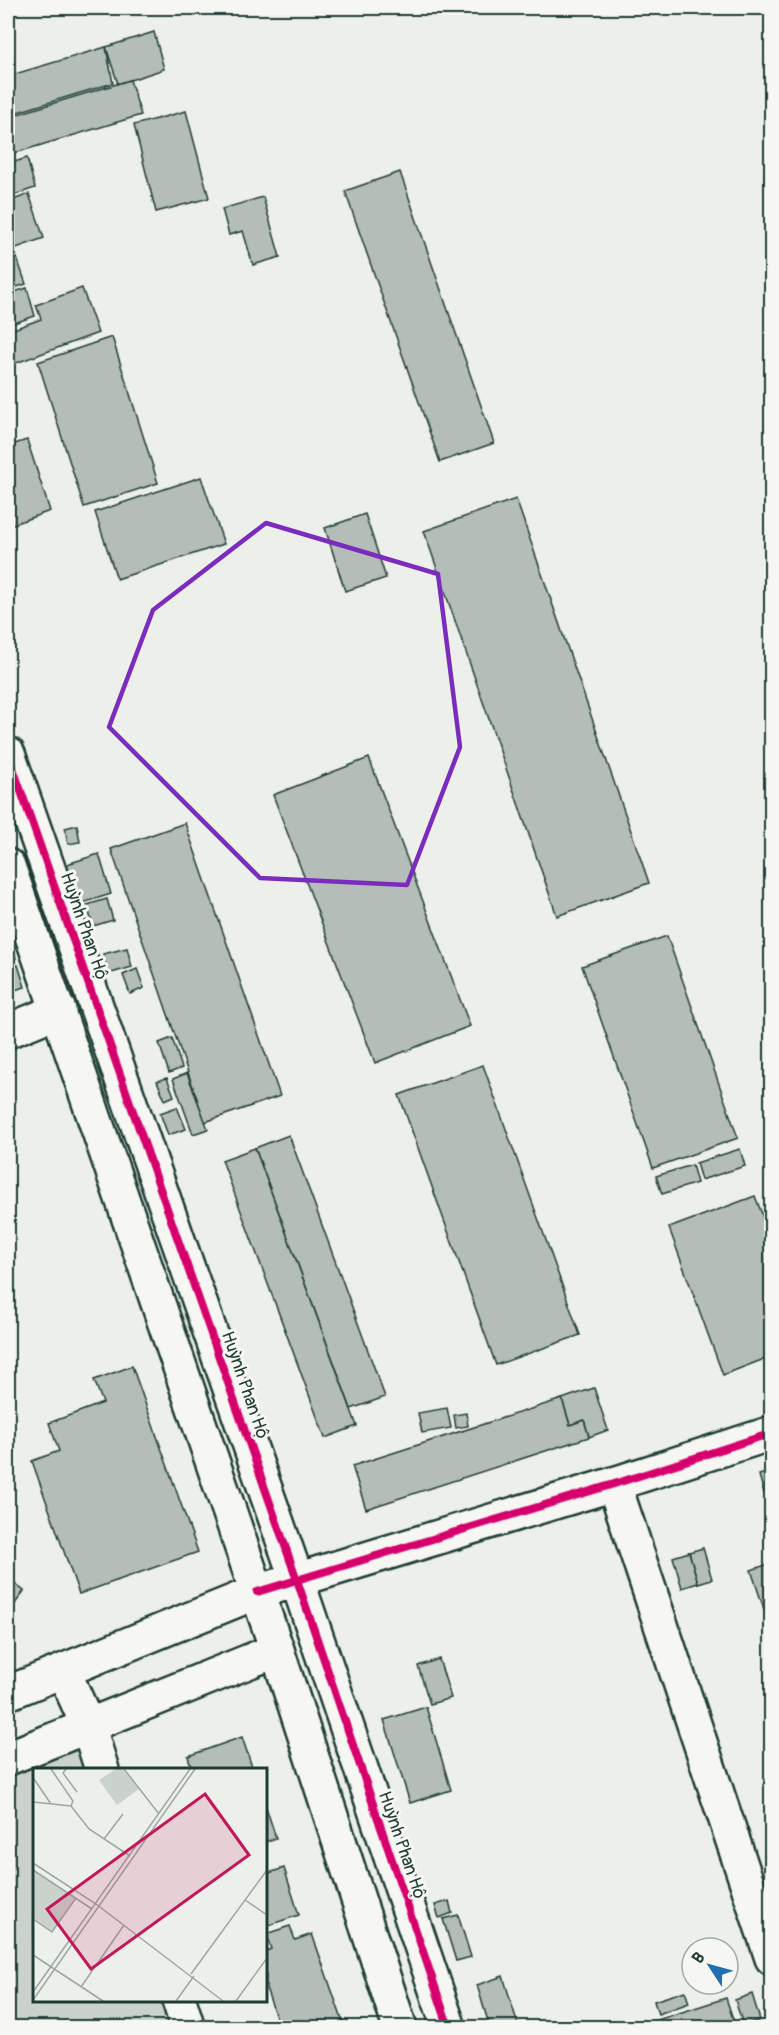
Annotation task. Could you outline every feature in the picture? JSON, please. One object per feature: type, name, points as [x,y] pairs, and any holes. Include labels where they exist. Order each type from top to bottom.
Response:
[{"type":"street","name":"Huỳnh Phan Hộ","points":[[8,754],[297,1580],[449,2028]]},
{"type":"street","points":[[8,866],[277,1650],[400,2028]]},
{"type":"street","points":[[8,1031],[59,1010]]},
{"type":"street","points":[[8,1693],[257,1592],[614,1484],[771,1433]]},
{"type":"street","points":[[614,1484],[771,1958]]},
{"type":"street","points":[[8,1758],[88,1728],[277,1650]]},
{"type":"street","points":[[64,1672],[88,1728],[101,1768]]},
{"type":"street","points":[[377,1957],[420,1943]]},
{"type":"street","points":[[179,2002],[188,2028]]},
{"type":"highlighted area","points":[[266,523],[438,574],[460,747],[407,885],[260,878],[109,727],[153,610]]},
{"type":"shaded area","points":[[89,1728],[102,1768],[33,1768],[33,2002],[179,2002],[188,2027],[8,2027],[8,1758]]},
{"type":"building","points":[[154,32],[164,69],[118,84],[106,47]]},
{"type":"building","points":[[106,47],[113,83],[8,115],[8,76]]},
{"type":"building","points":[[130,80],[141,115],[8,155],[8,117]]},
{"type":"building","points":[[186,111],[209,198],[156,212],[134,125]]},
{"type":"building","points":[[27,158],[35,188],[8,197],[8,164]]},
{"type":"building","points":[[400,172],[494,443],[440,462],[345,191]]},
{"type":"building","points":[[29,194],[44,238],[8,251],[8,202]]},
{"type":"building","points":[[263,197],[280,257],[253,265],[243,231],[229,235],[222,209]]},
{"type":"building","points":[[17,258],[26,284],[8,290],[8,261]]},
{"type":"building","points":[[27,288],[35,316],[8,325],[8,294]]},
{"type":"building","points":[[82,288],[98,333],[8,366],[8,331],[41,319],[36,305]]},
{"type":"building","points":[[112,337],[158,483],[84,507],[38,362]]},
{"type":"building","points":[[27,440],[50,511],[8,526],[8,446]]},
{"type":"building","points":[[201,477],[224,544],[117,579],[95,512]]},
{"type":"building","points":[[516,499],[649,883],[557,916],[424,531]]},
{"type":"building","points":[[365,514],[386,578],[345,591],[325,528]]},
{"type":"building","points":[[369,758],[470,1026],[375,1063],[273,795]]},
{"type":"building","points":[[185,823],[280,1096],[205,1122],[111,849]]},
{"type":"building","points":[[77,825],[80,842],[68,844],[65,828]]},
{"type":"building","points":[[99,854],[111,894],[79,904],[67,864]]},
{"type":"building","points":[[107,899],[113,920],[93,926],[87,905]]},
{"type":"building","points":[[667,936],[738,1138],[653,1168],[582,966]]},
{"type":"building","points":[[8,938],[16,958],[8,961]]},
{"type":"building","points":[[127,948],[132,967],[108,974],[103,954]]},
{"type":"building","points":[[18,965],[25,987],[8,992],[8,968]]},
{"type":"building","points":[[137,969],[144,988],[130,994],[123,975]]},
{"type":"building","points":[[172,1038],[182,1068],[169,1073],[159,1043]]},
{"type":"building","points":[[483,1065],[580,1335],[496,1365],[399,1095]]},
{"type":"building","points":[[187,1073],[208,1129],[193,1134],[173,1079]]},
{"type":"building","points":[[167,1078],[174,1096],[165,1100],[157,1081]]},
{"type":"building","points":[[177,1107],[186,1129],[168,1135],[160,1113]]},
{"type":"building","points":[[289,1135],[385,1397],[351,1409],[255,1148]]},
{"type":"building","points":[[255,1148],[357,1426],[325,1438],[222,1160]]},
{"type":"building","points":[[740,1149],[745,1166],[701,1180],[696,1163]]},
{"type":"building","points":[[692,1165],[697,1183],[662,1194],[656,1176]]},
{"type":"building","points":[[755,1196],[772,1240],[772,1356],[723,1375],[669,1228]]},
{"type":"building","points":[[132,1366],[198,1552],[79,1594],[32,1461],[59,1451],[49,1423],[103,1403],[94,1380]]},
{"type":"building","points":[[594,1388],[608,1430],[589,1437],[584,1420],[570,1425],[562,1399]]},
{"type":"building","points":[[562,1399],[570,1425],[584,1420],[589,1437],[366,1509],[352,1466]]},
{"type":"building","points":[[447,1408],[451,1428],[422,1433],[418,1413]]},
{"type":"building","points":[[466,1413],[468,1426],[456,1428],[454,1415]]},
{"type":"building","points":[[772,1471],[772,1491],[764,1493],[759,1475]]},
{"type":"building","points":[[703,1548],[712,1579],[698,1583],[689,1552]]},
{"type":"building","points":[[689,1552],[698,1583],[682,1588],[673,1557]]},
{"type":"building","points":[[772,1563],[772,1633],[751,1570]]},
{"type":"building","points":[[8,1579],[24,1591],[8,1614]]},
{"type":"building","points":[[439,1659],[451,1698],[430,1704],[418,1666]]},
{"type":"building","points":[[426,1707],[451,1790],[410,1803],[384,1720]]},
{"type":"building","points":[[242,1737],[252,1768],[191,1768],[188,1756]]},
{"type":"building","points":[[267,1810],[276,1838],[267,1842]]},
{"type":"building","points":[[284,1868],[299,1915],[267,1926],[267,1874]]},
{"type":"building","points":[[449,1901],[452,1913],[439,1918],[435,1905]]},
{"type":"building","points":[[458,1915],[471,1957],[456,1961],[443,1919]]},
{"type":"building","points":[[290,1926],[295,1940],[312,1934],[345,2028],[280,2028],[267,1991],[267,1951],[271,1949],[267,1934]]},
{"type":"building","points":[[503,1976],[519,2028],[490,2028],[477,1985]]},
{"type":"building","points":[[680,1993],[680,1996],[687,1996],[689,2003],[658,2014],[654,2001]]},
{"type":"building","points":[[752,1994],[760,2020],[743,2025],[735,2000]]},
{"type":"building","points":[[726,1998],[736,2028],[638,2028],[638,2026]]},
{"type":"cycle path","points":[[8,754],[297,1580],[449,2028]]},
{"type":"cycle path","points":[[257,1592],[614,1484],[772,1433]]}]
